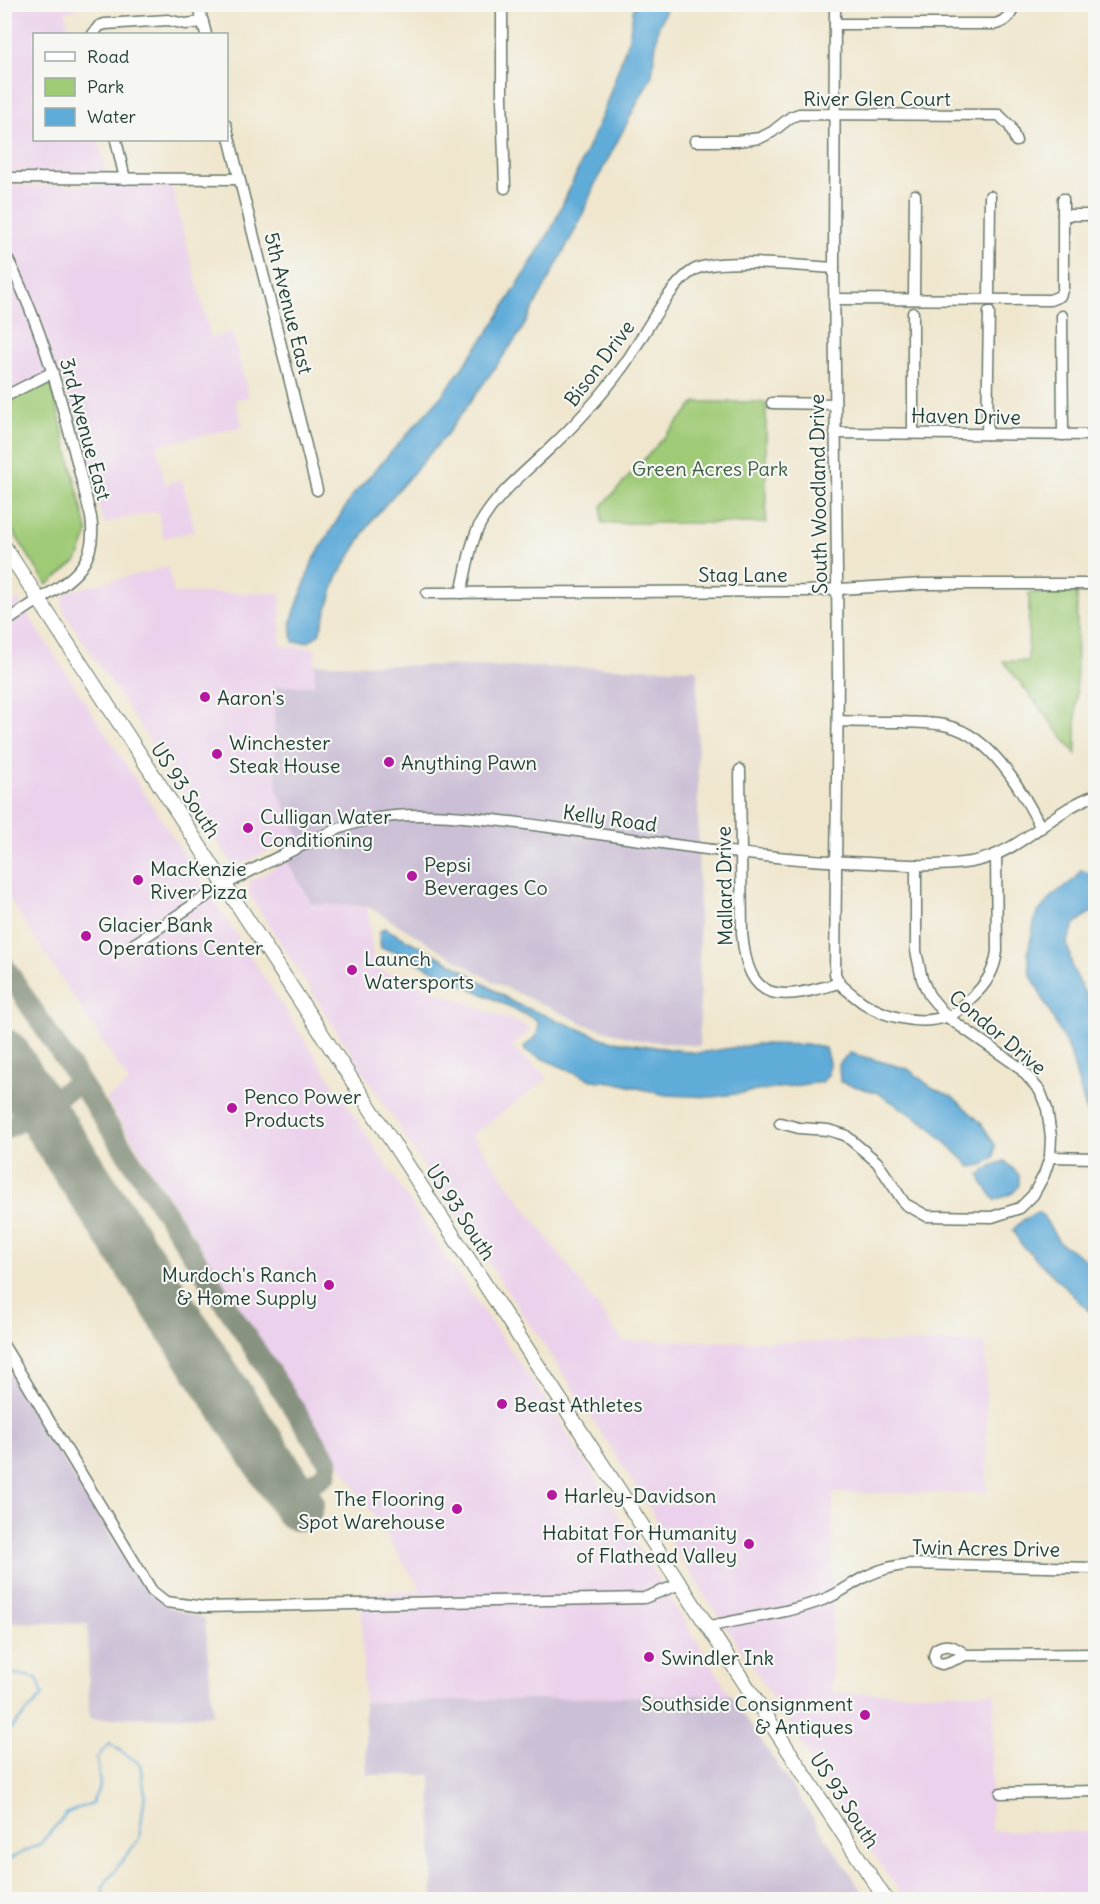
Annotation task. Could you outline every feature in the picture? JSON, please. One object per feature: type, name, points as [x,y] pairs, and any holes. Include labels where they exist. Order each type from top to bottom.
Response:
[{"type":"main road","name":"US 93 South","points":[[4,546],[886,1899]]},
{"type":"street","points":[[198,4],[206,33]]},
{"type":"street","points":[[502,4],[505,189]]},
{"type":"street","name":"South Woodland Drive","points":[[835,4],[834,299],[838,721],[836,974],[839,983]]},
{"type":"street","points":[[835,24],[996,24],[1008,19],[1014,4]]},
{"type":"street","points":[[94,33],[99,26],[105,24],[168,20],[185,24],[203,22]]},
{"type":"street","name":"River Glen Court","points":[[695,141],[737,141],[760,138],[799,114],[999,115],[1010,126],[1016,141]]},
{"type":"street","name":"5th Avenue East","points":[[228,133],[317,490]]},
{"type":"street","points":[[116,141],[125,179]]},
{"type":"street","points":[[4,178],[239,179]]},
{"type":"street","points":[[914,299],[915,195]]},
{"type":"street","points":[[989,299],[990,196]]},
{"type":"street","points":[[834,299],[1050,300],[1060,296],[1063,288],[1063,199]]},
{"type":"street","points":[[1063,215],[1095,215]]},
{"type":"street","name":"3rd Avenue East","points":[[4,252],[39,330],[53,372],[91,517],[93,540],[87,559],[76,574],[62,586],[4,623]]},
{"type":"street","name":"Bison Drive","points":[[461,593],[474,538],[484,517],[509,488],[565,434],[605,389],[639,343],[672,290],[687,275],[705,266],[727,263],[834,268]]},
{"type":"street","points":[[987,434],[989,312]]},
{"type":"street","points":[[913,434],[914,313]]},
{"type":"street","points":[[1062,316],[1063,435]]},
{"type":"street","points":[[4,397],[53,372]]},
{"type":"street","points":[[772,403],[835,404]]},
{"type":"street","name":"Haven Drive","points":[[835,433],[1095,435]]},
{"type":"street","name":"Stag Lane","points":[[427,593],[796,591],[922,584],[1095,584]]},
{"type":"street","points":[[838,721],[928,723],[966,732],[981,743],[1000,764],[1024,798],[1041,828]]},
{"type":"street","name":"Mallard Drive","points":[[740,770],[742,933],[745,962],[753,978],[765,989],[781,994],[798,994],[839,983]]},
{"type":"street","name":"Kelly Road","points":[[134,944],[224,885],[252,870],[340,827],[366,820],[393,816],[494,820],[786,859],[916,865],[973,862],[996,855],[1012,847],[1079,802],[1095,795]]},
{"type":"street","points":[[839,983],[860,1001],[884,1014],[917,1020],[947,1017],[957,1012],[980,990],[995,964],[997,951],[996,855]]},
{"type":"street","name":"Condor Drive","points":[[916,865],[917,961],[929,995],[947,1017],[1010,1060],[1034,1082],[1047,1109],[1051,1137],[1050,1157]]},
{"type":"street","points":[[780,1123],[800,1128],[828,1130],[845,1135],[877,1162],[905,1204],[927,1216],[992,1217],[1020,1208],[1034,1195],[1050,1157],[1095,1158]]},
{"type":"street","points":[[4,1347],[152,1591],[166,1602],[205,1607],[644,1598],[680,1584]]},
{"type":"street","name":"Twin Acres Drive","points":[[708,1627],[823,1600],[868,1575],[894,1566],[909,1564],[1095,1568]]},
{"type":"street","points":[[966,1655],[1095,1654]]},
{"type":"street","points":[[1001,1793],[1095,1791]]},
{"type":"shaded area","points":[[4,5],[91,5],[65,12],[71,33],[33,33],[33,141],[98,141],[106,172],[5,173]]},
{"type":"shaded area","points":[[5,186],[172,187],[211,338],[232,332],[249,397],[235,400],[243,427],[157,445],[165,484],[182,480],[195,531],[163,538],[158,511],[104,523],[59,372],[5,402]]},
{"type":"shaded area","points":[[168,567],[174,593],[280,593],[280,646],[315,648],[314,685],[273,687],[277,790],[299,836],[243,863],[232,863],[66,616],[62,603],[66,592]]},
{"type":"shaded area","points":[[18,599],[453,1268],[553,1411],[730,1694],[364,1703],[361,1593],[422,1591],[106,1099],[129,1083],[5,892],[4,608]]},
{"type":"shaded area","points":[[315,664],[697,669],[700,1046],[639,1040],[587,1025],[492,981],[367,906],[312,904],[278,846],[299,836],[277,790],[273,687],[314,685]]},
{"type":"shaded area","points":[[287,861],[313,904],[367,906],[374,968],[531,1028],[512,1047],[548,1078],[472,1135],[623,1341],[986,1343],[987,1493],[833,1493],[832,1693],[995,1693],[991,1831],[1095,1832],[1095,1899],[905,1899],[843,1811],[782,1711],[703,1593],[569,1382],[441,1193],[249,894],[249,882]]},
{"type":"shaded area","points":[[4,1365],[141,1585],[170,1608],[205,1619],[213,1715],[89,1719],[88,1624],[5,1622]]},
{"type":"shaded area","points":[[730,1694],[867,1899],[433,1899],[431,1775],[367,1775],[364,1703]]},
{"type":"green space","points":[[50,378],[88,533],[77,561],[47,585],[5,519],[5,402]]},
{"type":"green space","name":"Green Acres Park","points":[[696,402],[766,402],[766,523],[602,523],[602,506]]},
{"type":"green space","points":[[1029,593],[1077,593],[1076,754],[1003,661],[1028,661]]},
{"type":"water","points":[[634,5],[668,5],[658,28],[652,75],[594,186],[580,221],[520,333],[447,434],[372,520],[337,577],[319,634],[308,642],[293,642],[291,622],[313,560],[352,496],[444,393],[493,325],[551,230],[602,116],[629,38]]},
{"type":"water","points":[[1081,870],[1091,874],[1095,873],[1095,912],[1088,914],[1075,924],[1067,942],[1072,967],[1095,1014],[1095,1142],[1070,1052],[1030,973],[1028,952],[1036,915],[1052,896],[1075,879]]},
{"type":"water","points":[[384,928],[455,965],[514,1003],[607,1040],[698,1053],[758,1044],[814,1045],[825,1048],[829,1062],[828,1075],[822,1082],[713,1097],[666,1095],[613,1082],[592,1080],[525,1051],[524,1047],[537,1033],[537,1020],[396,952],[381,948],[379,933]]},
{"type":"water","points":[[850,1053],[908,1069],[931,1087],[953,1097],[981,1123],[995,1145],[994,1157],[983,1165],[971,1167],[928,1125],[878,1093],[840,1082],[839,1064]]},
{"type":"water","points":[[1005,1161],[1019,1175],[1019,1185],[1013,1193],[995,1200],[982,1182],[980,1174],[993,1165]]},
{"type":"water","points":[[1037,1212],[1042,1214],[1059,1242],[1095,1266],[1095,1317],[1020,1243],[1013,1230],[1023,1220]]},
{"type":"waterway","points":[[4,1672],[37,1678],[43,1695],[4,1736]]},
{"type":"waterway","points":[[4,1862],[41,1843],[67,1813],[92,1803],[100,1786],[97,1758],[109,1743],[140,1764],[145,1794],[139,1839],[103,1886],[103,1900]]},
{"type":"taxiway","points":[[4,966],[328,1461],[327,1473],[292,1496]]},
{"type":"taxiway","points":[[4,1129],[80,1082]]},
{"type":"runway","points":[[4,1055],[298,1505]]},
{"type":"place","name":"Aaron's","points":[[205,697]]},
{"type":"place","name":"Winchester Steak House","points":[[217,754]]},
{"type":"place","name":"Anything Pawn","points":[[389,762]]},
{"type":"place","name":"Culligan Water Conditioning","points":[[248,828]]},
{"type":"place","name":"Pepsi Beverages Co","points":[[412,876]]},
{"type":"place","name":"MacKenzie River Pizza","points":[[138,880]]},
{"type":"place","name":"Glacier Bank Operations Center","points":[[86,936]]},
{"type":"place","name":"Launch Watersports","points":[[352,970]]},
{"type":"place","name":"Penco Power Products","points":[[232,1108]]},
{"type":"place","name":"Murdoch's Ranch & Home Supply","points":[[329,1285]]},
{"type":"place","name":"Beast Athletes","points":[[502,1404]]},
{"type":"place","name":"Harley-Davidson","points":[[552,1495]]},
{"type":"place","name":"The Flooring Spot Warehouse","points":[[457,1509]]},
{"type":"place","name":"Habitat For Humanity of Flathead Valley","points":[[749,1544]]},
{"type":"place","name":"Swindler Ink","points":[[649,1657]]},
{"type":"place","name":"Southside Consignment & Antiques","points":[[865,1715]]}]
